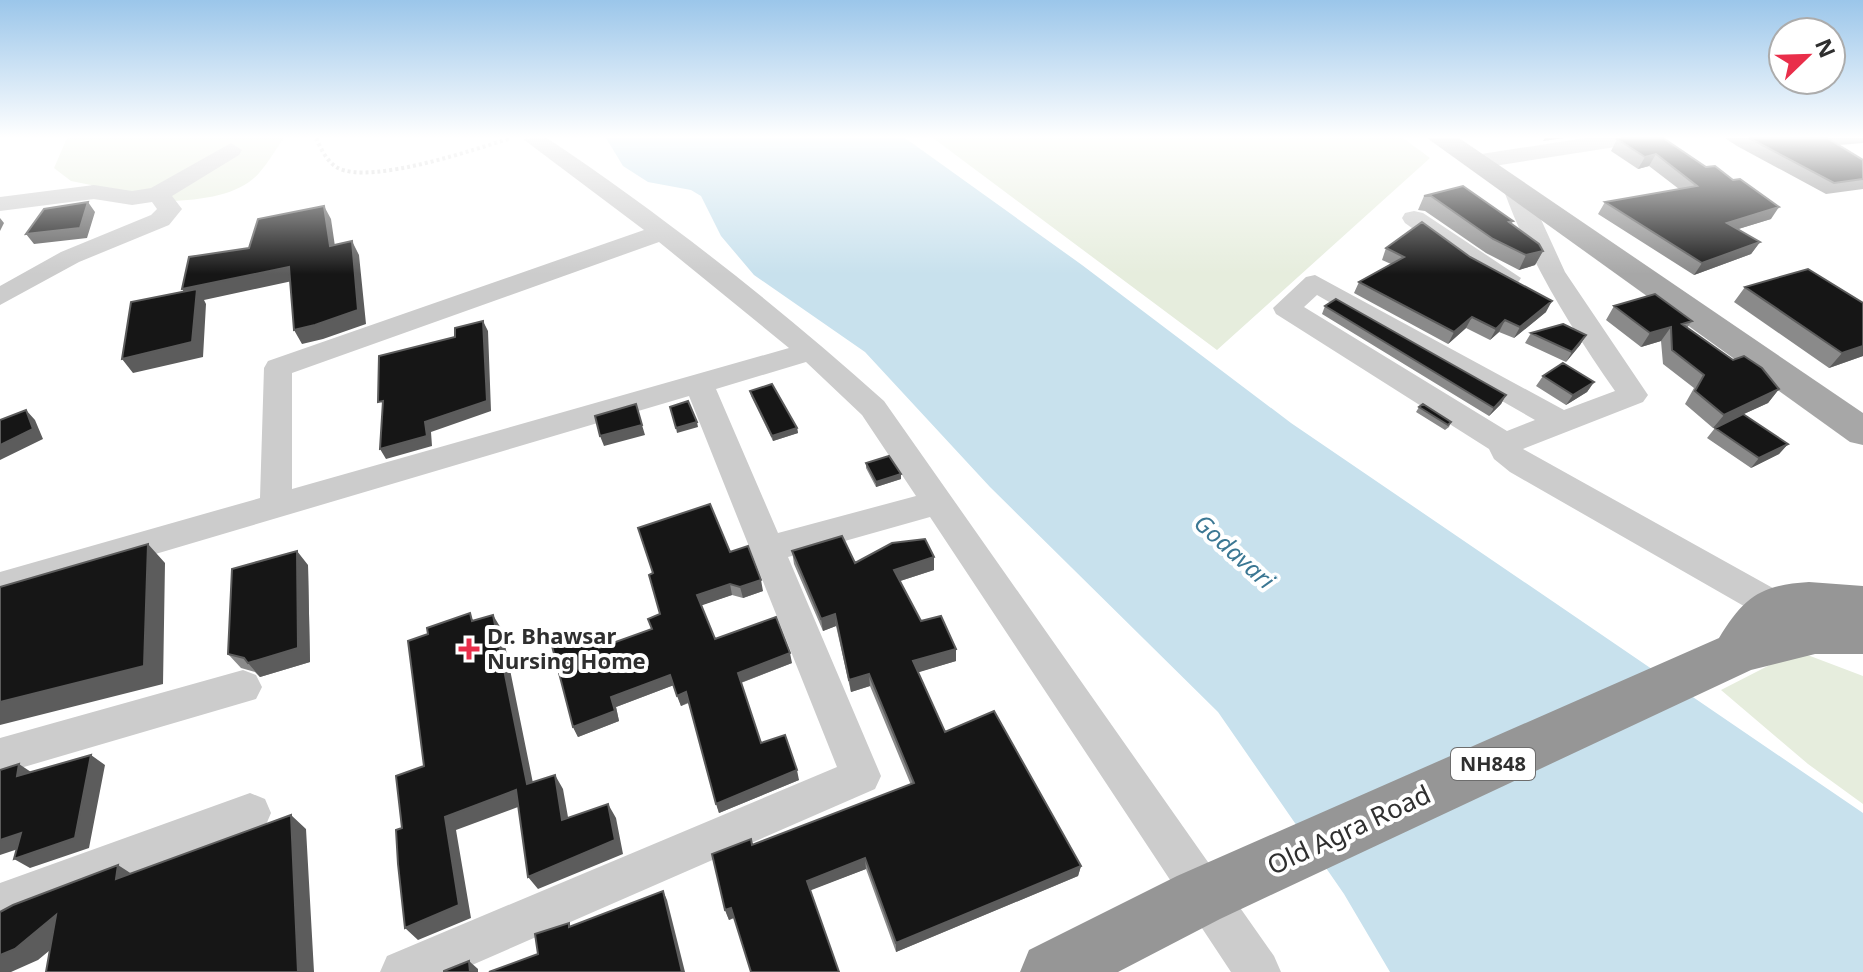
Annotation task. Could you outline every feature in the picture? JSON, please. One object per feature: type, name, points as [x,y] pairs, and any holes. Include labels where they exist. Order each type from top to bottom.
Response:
[{"type":"highway","points":[[1737,653],[1761,614],[1776,607],[1810,601],[1863,606]]},
{"type":"highway","name":"Old Agra Road","points":[[1051,972],[1111,945],[1226,884],[1737,653],[1792,636],[1840,630],[1863,633]]},
{"type":"main road","points":[[1505,183],[1863,432]]},
{"type":"street","points":[[0,204],[94,192],[132,198],[158,194],[176,183]]},
{"type":"street","points":[[600,183],[811,351],[873,408],[935,503],[1226,884],[1258,972]]},
{"type":"street","points":[[1504,444],[1633,395],[1574,313],[1530,232],[1516,191]]},
{"type":"street","points":[[0,297],[70,257],[160,220],[170,209],[158,194]]},
{"type":"street","points":[[1414,218],[1475,261],[1574,313]]},
{"type":"street","points":[[276,506],[278,368],[660,233]]},
{"type":"street","points":[[1560,421],[1315,283],[1286,308],[1504,444],[1505,451],[1521,464],[1776,607]]},
{"type":"street","points":[[0,586],[811,351]]},
{"type":"street","points":[[403,972],[861,776],[699,384]]},
{"type":"street","points":[[768,549],[935,503]]},
{"type":"street","points":[[0,756],[243,687]]},
{"type":"street","points":[[0,905],[250,813]]},
{"type":"green space","points":[[83,183],[246,183],[215,196],[172,201],[90,199],[91,185]]},
{"type":"green space","points":[[994,183],[1402,183],[1217,350]]},
{"type":"green space","points":[[1797,651],[1863,676],[1863,804],[1808,764],[1721,690]]},
{"type":"water","name":"Godavari","points":[[655,183],[968,183],[1291,423],[1863,813],[1863,972],[1390,972],[1344,894],[1218,712],[990,487],[865,352],[754,275],[721,236],[701,196],[691,190]]},
{"type":"building","points":[[1694,183],[1746,183],[1779,207],[1727,223],[1760,242],[1702,263],[1605,202],[1697,186]]},
{"type":"building","points":[[1463,186],[1513,221],[1509,222],[1539,244],[1543,251],[1526,255],[1493,239],[1431,196],[1424,196]]},
{"type":"building","points":[[88,202],[80,228],[26,234],[44,209]]},
{"type":"building","points":[[324,206],[330,246],[352,241],[358,310],[294,330],[289,267],[182,289],[189,257],[249,248],[258,219]]},
{"type":"building","points":[[1422,222],[1470,257],[1552,301],[1520,327],[1505,320],[1496,329],[1472,317],[1454,332],[1359,282],[1404,257],[1386,248]]},
{"type":"building","points":[[1808,269],[1863,303],[1863,346],[1842,353],[1745,287]]},
{"type":"building","points":[[197,289],[192,342],[122,359],[131,302]]},
{"type":"building","points":[[1655,294],[1692,321],[1682,324],[1733,360],[1744,356],[1762,368],[1779,389],[1724,415],[1695,391],[1704,375],[1672,350],[1671,327],[1650,333],[1614,306]]},
{"type":"building","points":[[1336,299],[1506,395],[1494,408],[1325,306]]},
{"type":"building","points":[[483,321],[487,401],[425,422],[427,436],[380,449],[383,401],[378,402],[379,356],[455,337],[455,328]]},
{"type":"building","points":[[1563,324],[1586,335],[1572,352],[1531,333]]},
{"type":"building","points":[[1563,363],[1594,382],[1573,395],[1543,376]]},
{"type":"building","points":[[772,384],[797,428],[772,436],[750,391]]},
{"type":"building","points":[[688,401],[697,422],[676,428],[670,407]]},
{"type":"building","points":[[636,404],[642,425],[600,436],[595,416]]},
{"type":"building","points":[[1423,404],[1451,422],[1448,425],[1419,407]]},
{"type":"building","points":[[26,410],[33,429],[0,445],[0,420]]},
{"type":"building","points":[[1743,414],[1788,444],[1759,458],[1715,428]]},
{"type":"building","points":[[889,456],[901,474],[876,482],[866,463]]},
{"type":"building","points":[[710,504],[730,552],[748,546],[761,580],[740,587],[730,584],[697,595],[715,639],[776,617],[790,653],[738,673],[761,743],[785,735],[797,770],[716,804],[686,692],[677,696],[670,675],[611,697],[615,711],[573,727],[552,646],[595,633],[599,648],[652,629],[648,619],[660,614],[649,575],[653,573],[638,528]]},
{"type":"building","points":[[842,536],[855,563],[892,543],[925,539],[934,557],[894,570],[921,621],[941,616],[956,649],[913,661],[945,732],[994,711],[1081,866],[896,943],[865,858],[807,881],[839,972],[751,972],[731,908],[725,910],[712,854],[751,839],[752,845],[914,783],[869,674],[849,680],[835,614],[821,619],[792,551]]},
{"type":"building","points":[[148,544],[144,666],[0,702],[0,587]]},
{"type":"building","points":[[297,551],[298,648],[248,663],[244,658],[228,654],[232,569]]},
{"type":"building","points":[[470,613],[472,621],[493,615],[527,784],[555,775],[562,820],[608,804],[615,840],[528,877],[516,790],[445,817],[459,905],[405,928],[398,864],[396,830],[402,828],[396,776],[424,766],[408,641],[428,634],[427,628]]},
{"type":"building","points":[[91,755],[75,838],[14,859],[21,833],[0,840],[0,770],[19,764],[17,776]]},
{"type":"building","points":[[291,815],[298,972],[46,972],[56,915],[15,949],[0,955],[0,912],[13,905],[118,865],[116,879]]},
{"type":"building","points":[[663,891],[682,972],[489,972],[538,954],[535,934],[569,923],[569,927]]},
{"type":"building","points":[[469,961],[470,972],[444,972],[444,971]]},
{"type":"place","name":"Dr. Bhawsar Nursing Home","points":[[469,649]]}]
